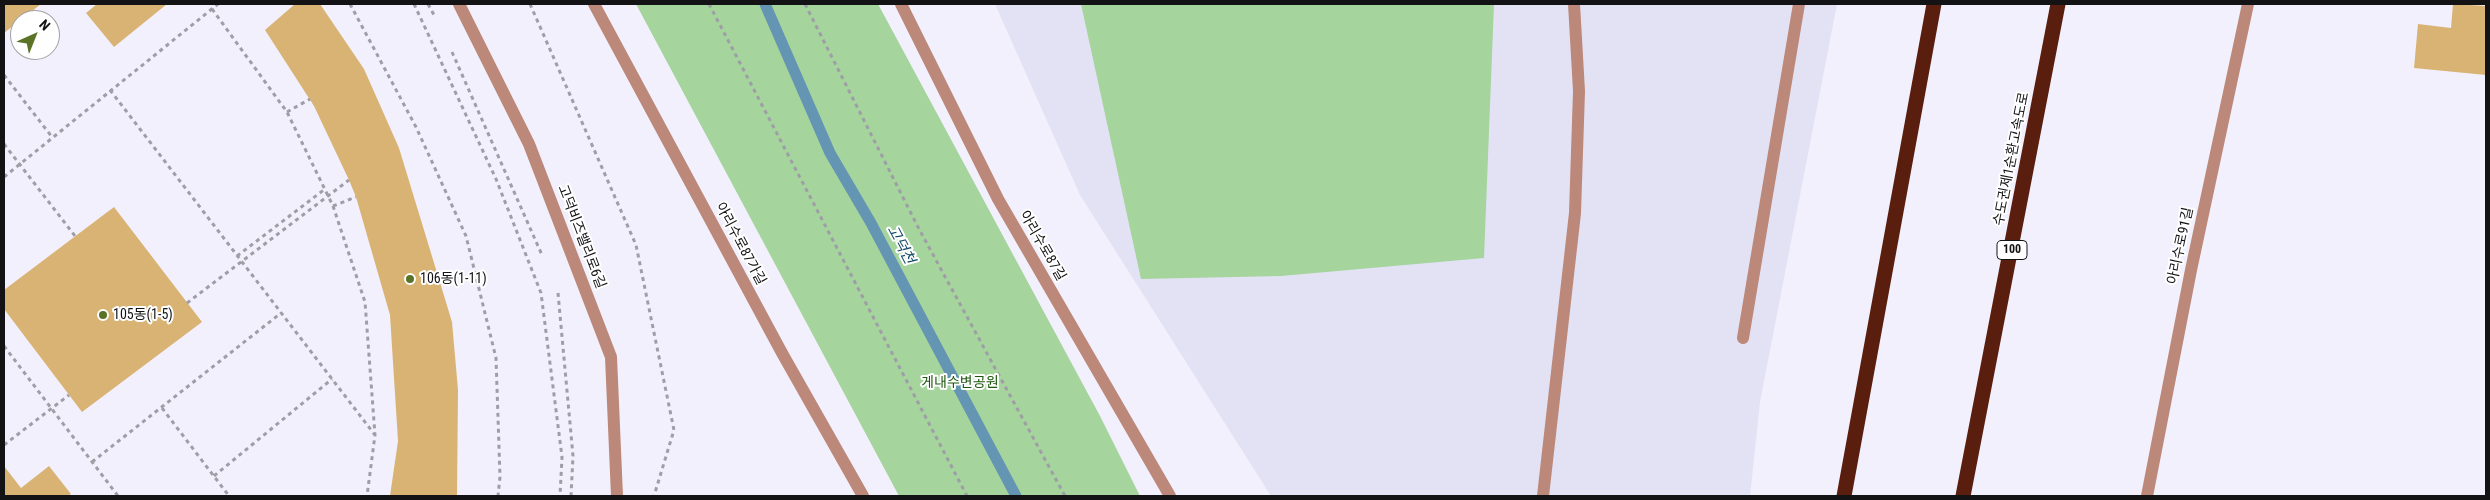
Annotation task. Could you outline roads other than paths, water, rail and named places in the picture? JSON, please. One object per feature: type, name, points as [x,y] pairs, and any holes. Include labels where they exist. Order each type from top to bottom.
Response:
[{"type":"highway","points":[[1844,496],[1934,4]]},
{"type":"highway","name":"수도권제1순환고속도로","points":[[1963,496],[2058,4]]},
{"type":"street","name":"고덕비즈밸리로6길","points":[[459,4],[529,144],[612,356],[617,496]]},
{"type":"street","name":"아리수로87가길","points":[[594,4],[777,345],[863,496]]},
{"type":"street","name":"아리수로87길","points":[[901,4],[998,199],[1170,496]]},
{"type":"street","points":[[1543,496],[1575,213],[1579,91],[1574,4]]},
{"type":"street","points":[[1743,338],[1799,4]]},
{"type":"street","name":"아리수로91길","points":[[2147,496],[2190,270],[2248,4]]},
{"type":"waterway","name":"고덕천","points":[[765,4],[830,153],[871,223],[1016,496]]},
{"type":"place","name":"106동(1-11)","points":[[410,279]]},
{"type":"place","name":"105동(1-5)","points":[[103,315]]},
{"type":"park label","name":"게내수변공원","points":[[960,383]]}]
